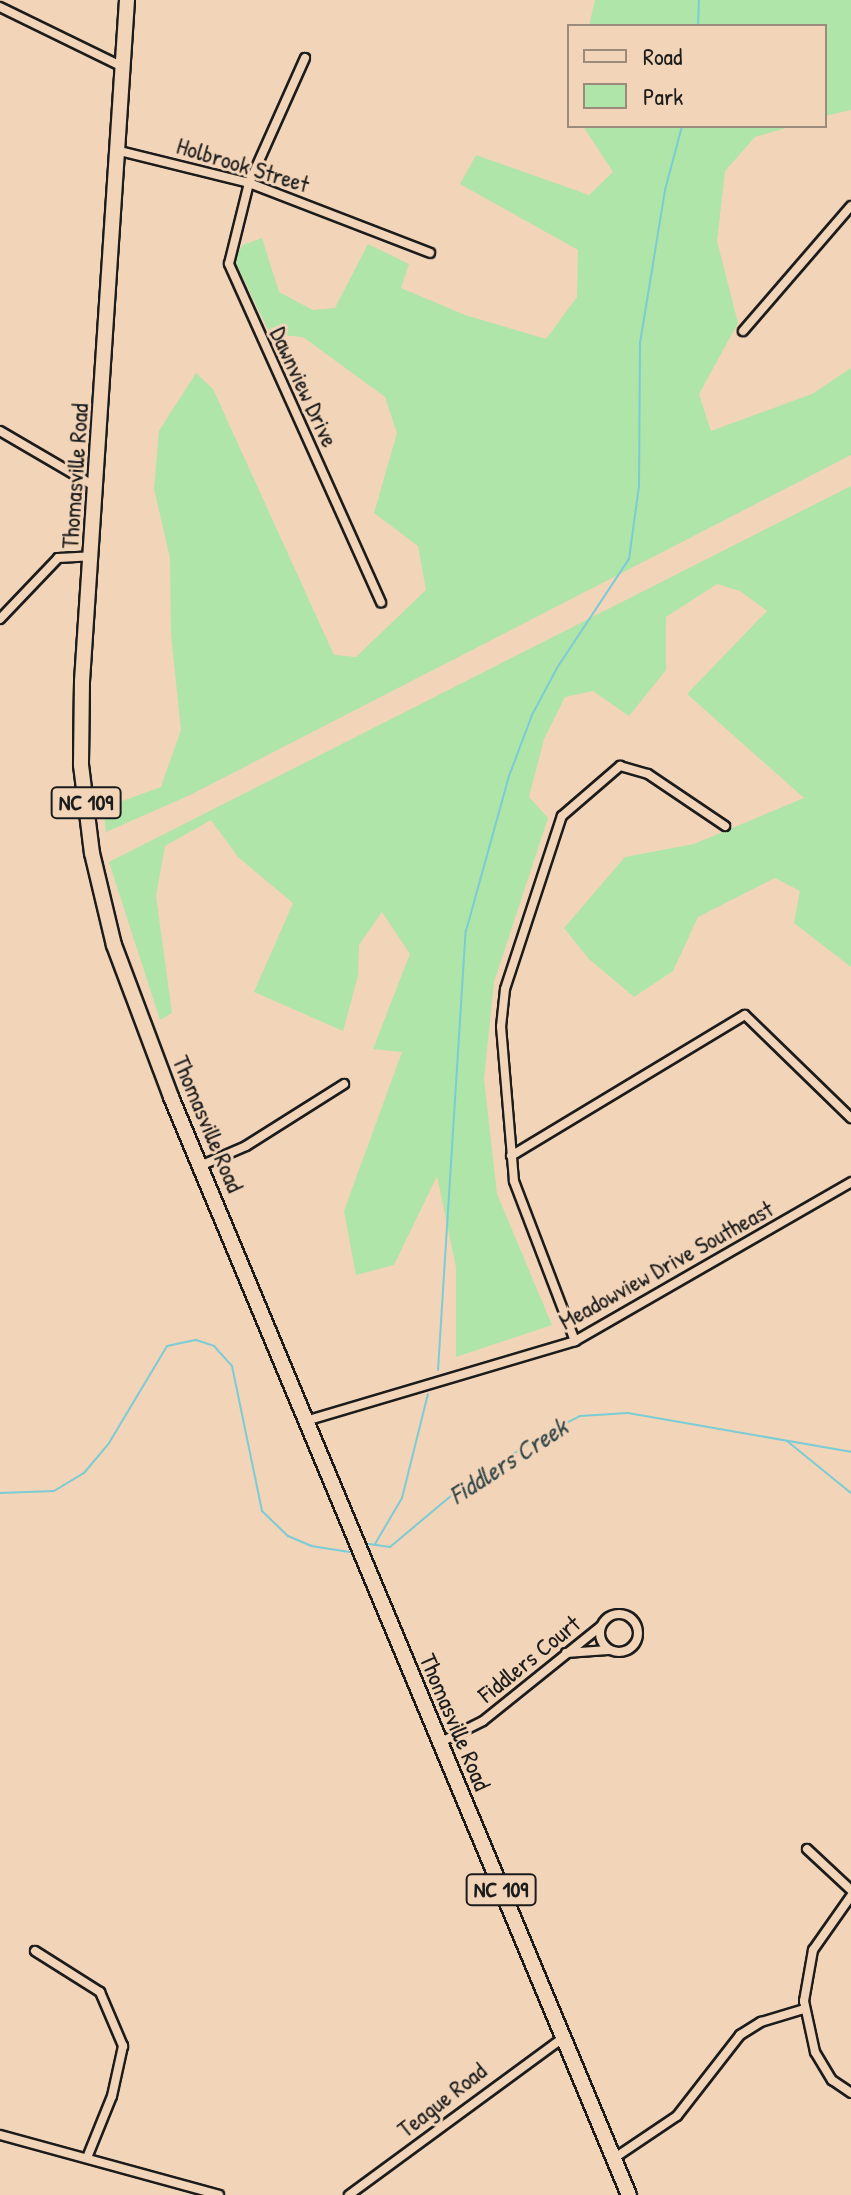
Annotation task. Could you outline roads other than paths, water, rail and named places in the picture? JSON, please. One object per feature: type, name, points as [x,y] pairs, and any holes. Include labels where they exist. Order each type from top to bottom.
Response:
[{"type":"main road","name":"Thomasville Road","points":[[127,0],[120,151],[91,556],[81,765],[92,853],[114,945],[200,1166],[309,1420],[561,2039],[629,2195]]},
{"type":"street","points":[[0,7],[123,67]]},
{"type":"street","name":"Dawnview Drive","points":[[305,58],[249,183],[229,264],[381,602]]},
{"type":"street","name":"Holbrook Street","points":[[120,151],[249,183],[430,253]]},
{"type":"street","points":[[743,331],[851,206]]},
{"type":"street","points":[[0,431],[96,488]]},
{"type":"street","points":[[0,619],[58,558],[91,556]]},
{"type":"street","points":[[575,1341],[521,1206],[511,1156],[501,1027],[505,989],[562,816],[620,766],[648,774],[725,826]]},
{"type":"street","points":[[511,1156],[745,1015],[851,1118]]},
{"type":"street","points":[[200,1166],[246,1146],[344,1084]]},
{"type":"street","name":"Meadowview Drive Southeast","points":[[309,1420],[575,1341],[851,1182]]},
{"type":"street","name":"Fiddlers Court","points":[[439,1743],[483,1721],[617,1613],[637,1627],[629,1649],[612,1651],[601,1638],[601,1626]]},
{"type":"street","points":[[565,1653],[612,1651]]},
{"type":"street","points":[[807,1849],[851,1893],[813,1950],[804,2009],[824,2070],[851,2093]]},
{"type":"street","points":[[35,1951],[100,1992],[123,2046],[112,2096],[87,2158]]},
{"type":"street","points":[[613,2159],[677,2116],[740,2035],[761,2022],[804,2009]]},
{"type":"street","name":"Teague Road","points":[[349,2195],[561,2039]]},
{"type":"street","points":[[0,2135],[216,2195]]},
{"type":"waterway","points":[[698,24],[699,0]]},
{"type":"waterway","points":[[438,1370],[466,931],[509,776],[532,715],[557,668],[629,559],[639,486],[640,343],[665,190],[681,128]]},
{"type":"waterway","name":"Fiddlers Creek","points":[[0,1493],[54,1491],[84,1473],[109,1443],[167,1346],[196,1340],[214,1346],[232,1366],[262,1511],[288,1536],[311,1546],[350,1552]]},
{"type":"waterway","points":[[375,1544],[402,1498],[428,1394]]},
{"type":"waterway","name":"Fiddlers Creek","points":[[369,1544],[390,1547],[452,1495],[537,1438],[580,1416],[628,1413],[851,1452]]},
{"type":"waterway","points":[[787,1441],[851,1493]]}]
